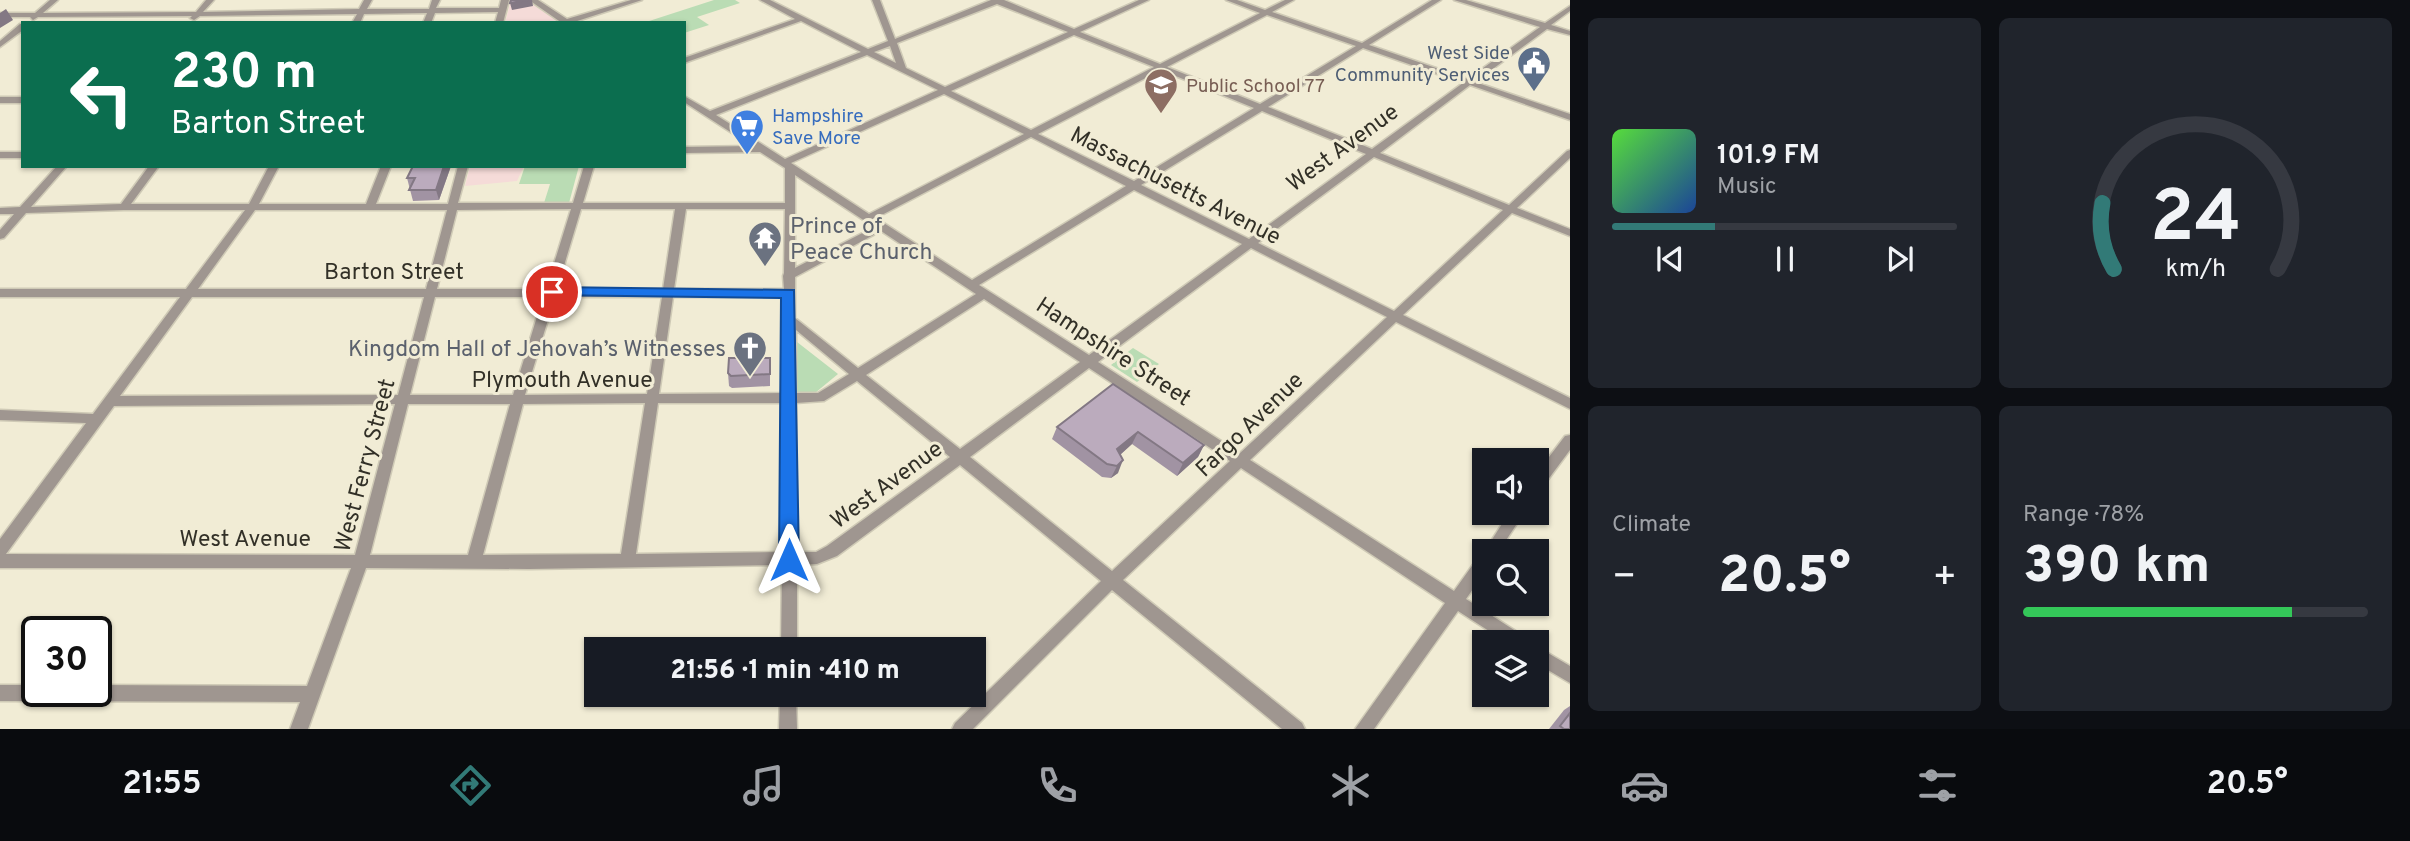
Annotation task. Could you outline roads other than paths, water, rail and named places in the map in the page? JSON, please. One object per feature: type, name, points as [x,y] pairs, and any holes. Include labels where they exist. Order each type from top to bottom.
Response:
[{"type":"street","points":[[29,21],[54,0]]},
{"type":"street","points":[[193,20],[210,0]]},
{"type":"street","points":[[357,21],[368,0]]},
{"type":"street","points":[[428,21],[436,0]]},
{"type":"street","points":[[500,21],[505,0]]},
{"type":"street","points":[[536,2],[556,0]]},
{"type":"street","points":[[570,21],[638,0]]},
{"type":"street","points":[[876,0],[903,70]]},
{"type":"street","points":[[710,114],[998,0],[1570,233]]},
{"type":"street","points":[[789,637],[787,165],[944,90],[1144,0]]},
{"type":"street","points":[[1230,0],[1570,117]]},
{"type":"street","points":[[868,218],[1290,0]]},
{"type":"street","points":[[971,285],[1437,0]]},
{"type":"street","points":[[1458,0],[1570,33]]},
{"type":"street","name":"Massachusetts Avenue","points":[[773,1],[801,19],[1570,404]]},
{"type":"street","points":[[536,2],[565,21]]},
{"type":"street","name":"West Avenue","points":[[0,561],[474,562],[817,558],[832,551],[961,458],[1248,243],[1570,8]]},
{"type":"street","points":[[0,16],[193,20],[297,10],[503,10]]},
{"type":"street","points":[[289,21],[297,10]]},
{"type":"street","points":[[686,60],[801,19]]},
{"type":"street","points":[[0,45],[21,27]]},
{"type":"street","name":"Hampshire Street","points":[[686,99],[1500,630]]},
{"type":"street","points":[[0,100],[21,100]]},
{"type":"street","points":[[686,150],[763,149]]},
{"type":"street","name":"Fargo Avenue","points":[[961,729],[1111,581],[1570,153]]},
{"type":"street","points":[[0,155],[21,155]]},
{"type":"street","points":[[0,236],[60,168]]},
{"type":"street","points":[[124,207],[153,168]]},
{"type":"street","points":[[0,551],[251,207],[273,168]]},
{"type":"street","points":[[370,207],[385,168]]},
{"type":"street","name":"West Ferry Street","points":[[299,729],[361,561],[463,168]]},
{"type":"street","points":[[474,562],[518,400],[588,168]]},
{"type":"street","points":[[628,560],[681,206]]},
{"type":"street","points":[[0,211],[124,207],[788,206]]},
{"type":"street","points":[[788,276],[881,227]]},
{"type":"street","name":"Barton Street","points":[[0,293],[788,293]]},
{"type":"street","name":"Plymouth Avenue","points":[[110,401],[820,398],[984,294]]},
{"type":"street","points":[[789,319],[1296,729]]},
{"type":"street","points":[[0,415],[96,419]]},
{"type":"street","points":[[1549,468],[1570,440]]},
{"type":"street","points":[[1364,729],[1472,579]]},
{"type":"street","points":[[1549,662],[1570,675]]},
{"type":"street","points":[[0,693],[313,694]]},
{"type":"street","points":[[788,707],[788,729]]},
{"type":"place","name":"West Side Community Services","points":[[1534,93]]},
{"type":"place","name":"Public School 77","points":[[1161,115]]},
{"type":"place","name":"Hampshire Save More","points":[[747,156]]},
{"type":"place","name":"Prince of Peace Church","points":[[765,268]]},
{"type":"place","name":"Kingdom Hall of Jehovah’s Witnesses","points":[[750,378]]}]
